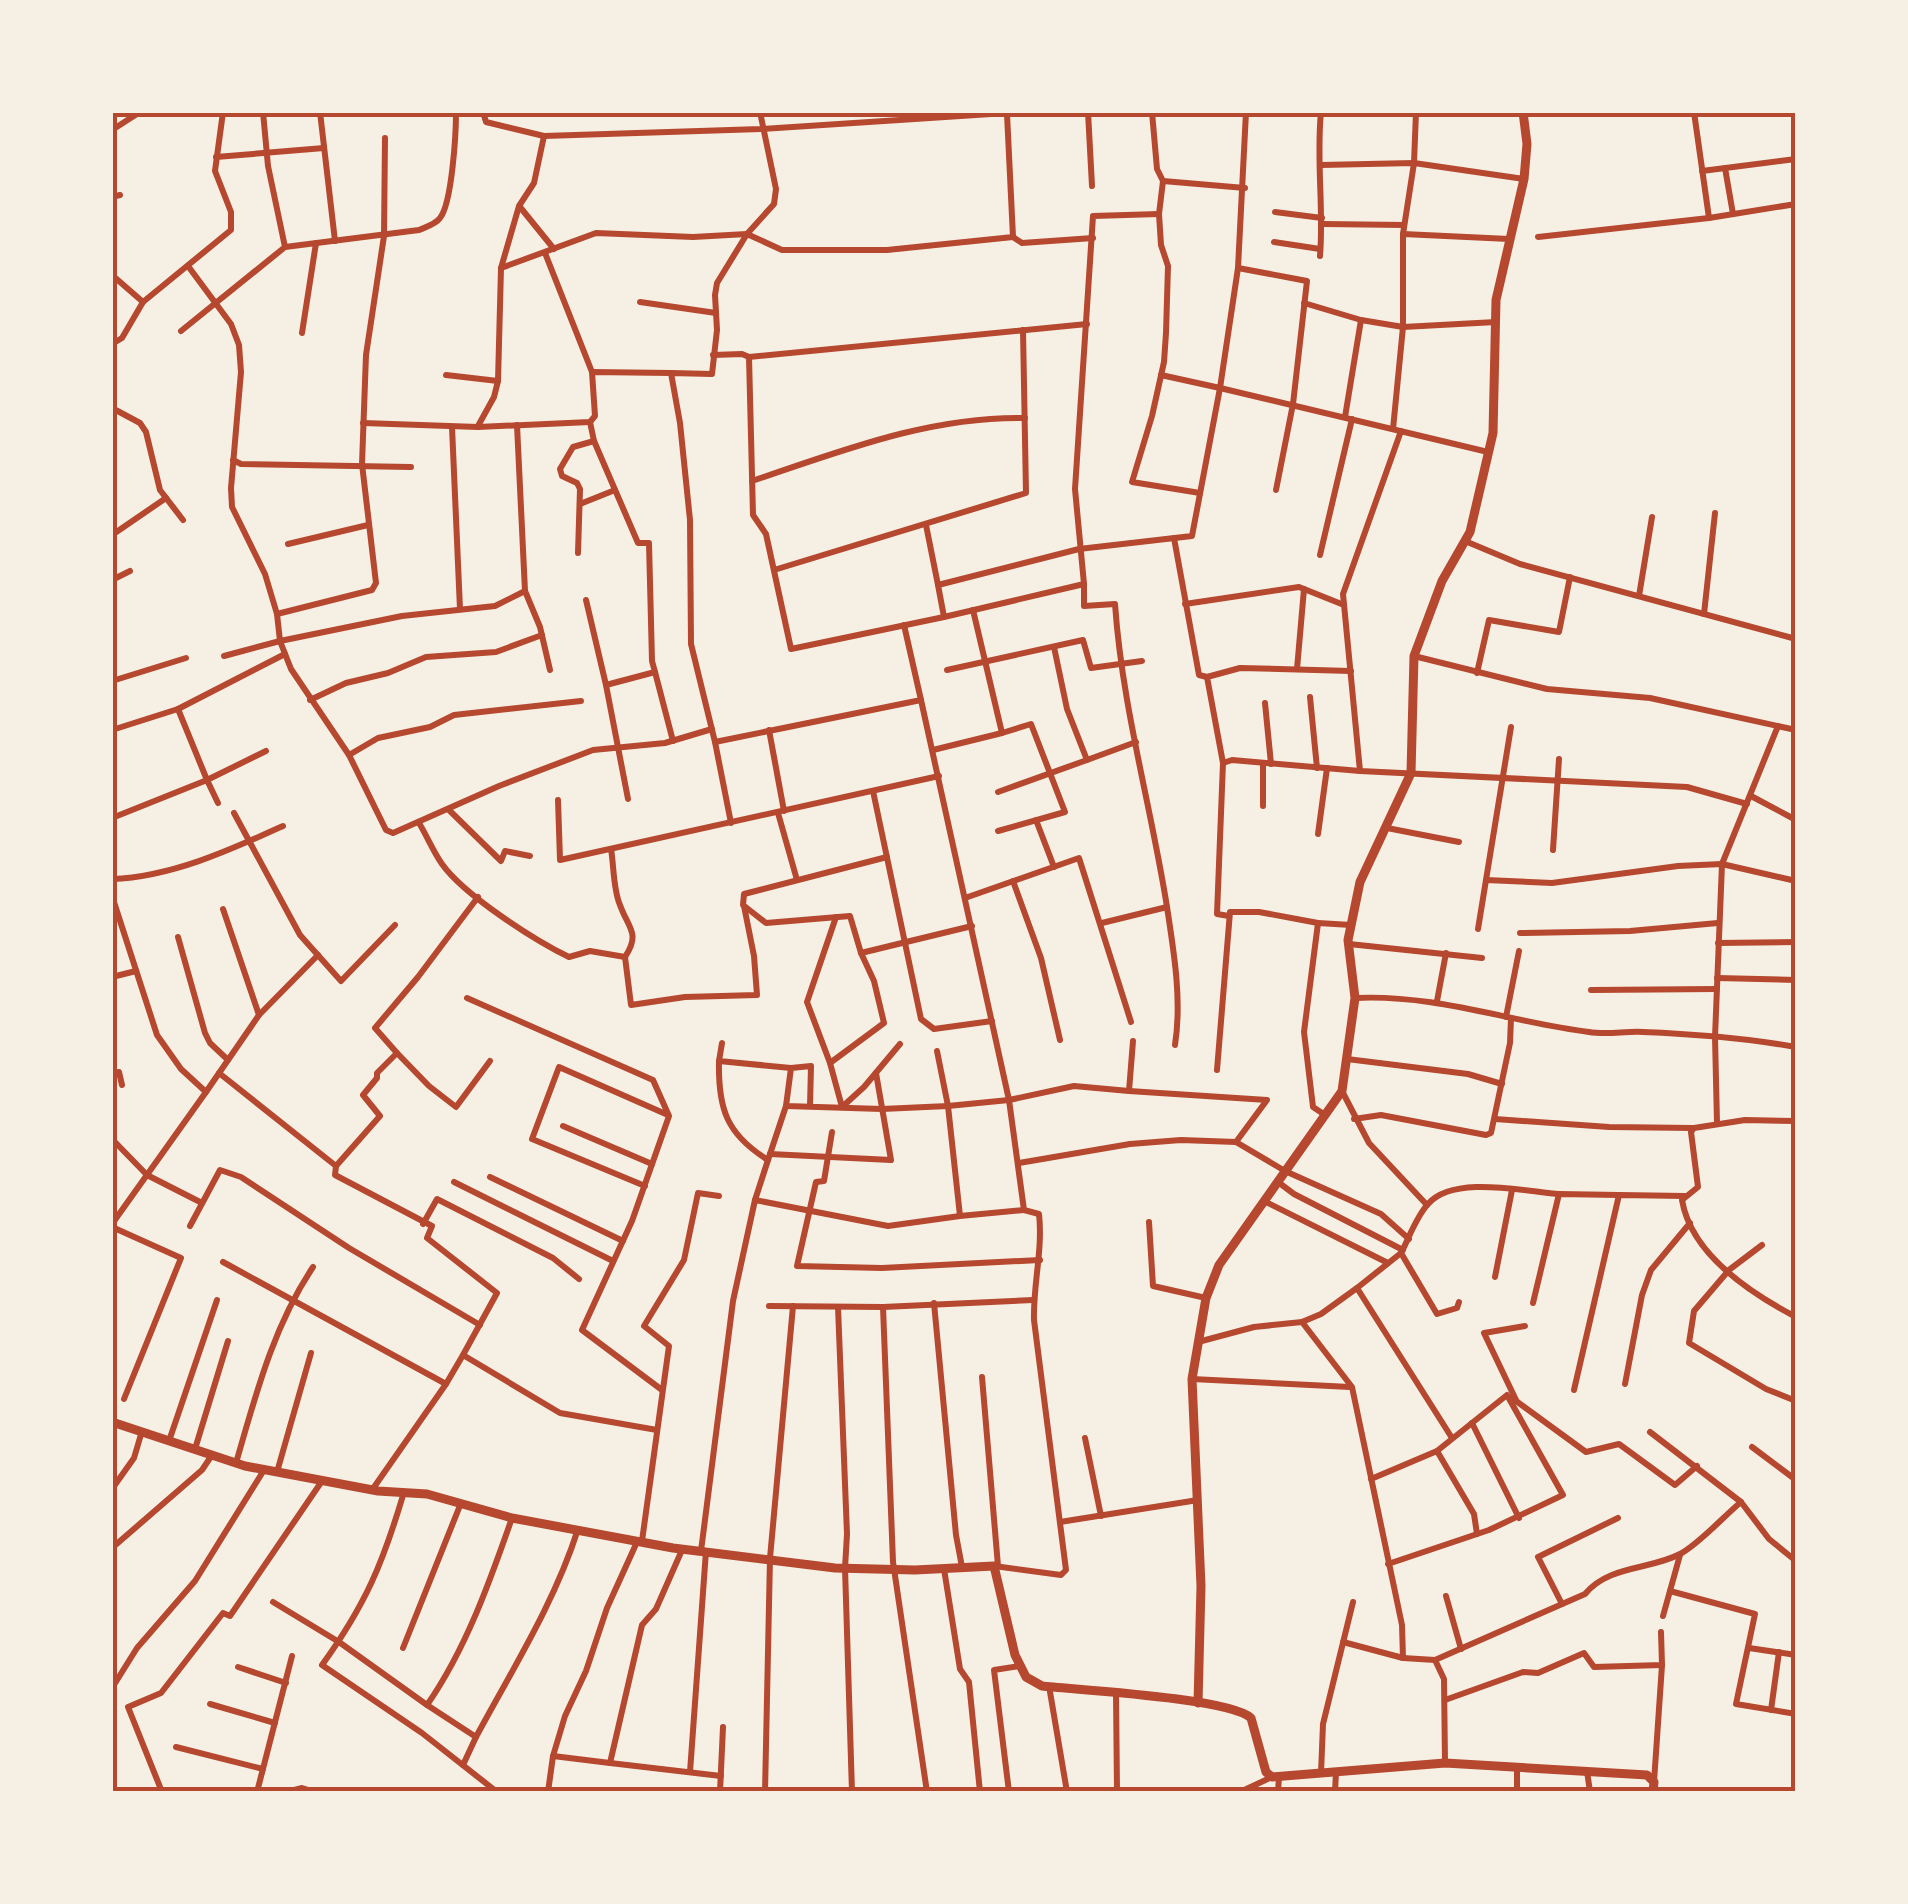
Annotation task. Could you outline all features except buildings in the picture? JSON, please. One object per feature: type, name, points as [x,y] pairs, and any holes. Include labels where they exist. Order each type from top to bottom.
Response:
[{"type":"street","points":[[112,130],[140,112]]},
{"type":"street","points":[[112,344],[122,338],[143,302],[231,230],[231,212],[215,171],[223,112]]},
{"type":"street","points":[[263,112],[266,153],[285,247]]},
{"type":"street","points":[[320,112],[335,241]]},
{"type":"street","points":[[180,331],[285,247],[384,236],[438,222],[451,178],[456,112]]},
{"type":"street","points":[[483,112],[486,122],[544,136],[761,129],[1021,112]]},
{"type":"street","points":[[592,372],[712,374],[718,283],[747,234],[774,204],[776,189],[760,112]]},
{"type":"street","points":[[1088,112],[1092,186]]},
{"type":"street","points":[[1152,112],[1157,169],[1163,181],[1161,245],[1168,266],[1161,375],[1132,482],[1200,493]]},
{"type":"street","points":[[938,585],[1079,549],[1192,536],[1238,268],[1246,112]]},
{"type":"street","points":[[1274,242],[1320,252],[1321,112]]},
{"type":"street","points":[[1360,772],[1343,594],[1397,430],[1403,234],[1414,163],[1416,112]]},
{"type":"street","points":[[1694,112],[1709,218]]},
{"type":"street","points":[[1198,1703],[1201,1586],[1192,1379],[1206,1298],[1219,1265],[1342,1091],[1355,998],[1349,944],[1360,882],[1411,773],[1414,656],[1442,581],[1470,532],[1492,433],[1496,300],[1524,179],[1527,113]]},
{"type":"street","points":[[1007,114],[1014,237],[1022,244],[1093,238]]},
{"type":"street","points":[[478,427],[498,381],[501,268],[519,206],[534,183],[544,136]]},
{"type":"street","points":[[277,614],[375,588],[362,464],[368,342],[384,236],[385,138]]},
{"type":"street","points":[[216,157],[324,148]]},
{"type":"street","points":[[1702,171],[1796,159]]},
{"type":"street","points":[[1321,165],[1414,163],[1524,179]]},
{"type":"street","points":[[1726,168],[1732,214]]},
{"type":"street","points":[[1163,181],[1245,188]]},
{"type":"street","points":[[1538,237],[1796,204]]},
{"type":"street","points":[[519,206],[554,249]]},
{"type":"street","points":[[1275,212],[1322,221],[1404,225]]},
{"type":"street","points":[[1159,214],[1093,216],[1074,490],[1084,606],[1115,604],[1119,664],[1176,966],[1175,1045]]},
{"type":"street","points":[[501,268],[596,233],[693,237],[747,234],[782,250],[886,250],[1014,237]]},
{"type":"street","points":[[1403,234],[1509,239]]},
{"type":"street","points":[[302,334],[316,243]]},
{"type":"street","points":[[545,253],[592,372],[594,416],[590,422],[594,442],[638,543],[649,543],[652,661],[673,740]]},
{"type":"street","points":[[188,266],[238,336],[242,360],[232,508],[266,574],[285,654],[310,700],[349,755],[386,830],[393,833],[593,750],[673,740],[712,729]]},
{"type":"street","points":[[1238,268],[1307,281],[1292,404],[1276,490]]},
{"type":"street","points":[[112,275],[143,302]]},
{"type":"street","points":[[640,302],[716,313]]},
{"type":"street","points":[[1304,302],[1361,320],[1403,327],[1496,322]]},
{"type":"street","points":[[1320,554],[1348,418],[1361,320]]},
{"type":"street","points":[[713,355],[750,358],[1087,324]]},
{"type":"street","points":[[774,570],[1026,494],[1023,330]]},
{"type":"street","points":[[750,358],[752,516],[766,534],[792,649],[1084,584]]},
{"type":"street","points":[[672,373],[690,520],[691,644],[731,823]]},
{"type":"street","points":[[446,375],[498,381]]},
{"type":"street","points":[[1161,375],[1488,452]]},
{"type":"street","points":[[112,408],[140,423],[146,432],[156,478],[184,520]]},
{"type":"street","points":[[752,481],[900,432],[970,420],[1025,418]]},
{"type":"street","points":[[363,422],[478,427],[590,422]]},
{"type":"street","points":[[517,425],[525,591],[550,670]]},
{"type":"street","points":[[452,426],[460,609]]},
{"type":"street","points":[[578,553],[579,485],[562,476],[560,469],[573,448],[594,442]]},
{"type":"street","points":[[233,460],[241,464],[411,467]]},
{"type":"street","points":[[580,504],[616,490]]},
{"type":"street","points":[[112,536],[166,498]]},
{"type":"street","points":[[1704,614],[1716,513]]},
{"type":"street","points":[[1639,596],[1652,516]]},
{"type":"street","points":[[926,524],[944,616]]},
{"type":"street","points":[[288,544],[368,525]]},
{"type":"street","points":[[1174,538],[1198,675],[1207,678],[1240,668],[1351,672]]},
{"type":"street","points":[[1464,541],[1520,564],[1796,639]]},
{"type":"street","points":[[112,580],[130,571]]},
{"type":"street","points":[[1477,673],[1488,620],[1559,632],[1570,577]]},
{"type":"street","points":[[1186,604],[1304,589],[1344,606]]},
{"type":"street","points":[[1297,669],[1304,589]]},
{"type":"street","points":[[224,656],[280,640],[402,616],[494,606],[525,591]]},
{"type":"street","points":[[586,600],[628,800]]},
{"type":"street","points":[[973,610],[1002,733]]},
{"type":"street","points":[[904,625],[1010,1100],[1024,1210]]},
{"type":"street","points":[[310,700],[346,683],[388,673],[426,657],[496,652],[542,635]]},
{"type":"street","points":[[946,670],[1083,640],[1091,668],[1142,661]]},
{"type":"street","points":[[1054,647],[1067,710],[1087,760]]},
{"type":"street","points":[[112,730],[178,710],[285,654]]},
{"type":"street","points":[[1414,656],[1547,689],[1650,698],[1796,730]]},
{"type":"street","points":[[112,681],[186,658]]},
{"type":"street","points":[[606,684],[655,672]]},
{"type":"street","points":[[1207,678],[1223,763],[1217,914],[1230,916]]},
{"type":"street","points":[[1310,697],[1317,768]]},
{"type":"street","points":[[715,742],[922,700]]},
{"type":"street","points":[[349,755],[378,738],[430,727],[454,715],[581,701]]},
{"type":"street","points":[[1263,806],[1267,764],[1264,703]]},
{"type":"street","points":[[178,710],[218,803]]},
{"type":"street","points":[[933,750],[1031,724],[1065,812],[998,831]]},
{"type":"street","points":[[1717,1123],[1722,864],[1778,726]]},
{"type":"street","points":[[1478,929],[1511,727]]},
{"type":"street","points":[[768,730],[796,880]]},
{"type":"street","points":[[998,792],[1136,742]]},
{"type":"street","points":[[112,818],[207,780],[266,750]]},
{"type":"street","points":[[1553,850],[1559,759]]},
{"type":"street","points":[[1223,763],[1232,760],[1360,772],[1686,787],[1749,800],[1796,820]]},
{"type":"street","points":[[1318,834],[1326,768]]},
{"type":"street","points":[[558,800],[560,860],[939,776]]},
{"type":"street","points":[[873,791],[921,1019],[934,1029],[992,1021]]},
{"type":"street","points":[[449,810],[501,861],[505,851],[530,856]]},
{"type":"street","points":[[234,814],[300,934],[341,981],[396,924]]},
{"type":"street","points":[[1036,820],[1054,866]]},
{"type":"street","points":[[418,823],[444,866],[478,897],[542,944],[569,958],[590,950],[624,957]]},
{"type":"street","points":[[112,879],[153,873],[216,855],[283,826]]},
{"type":"street","points":[[1386,828],[1459,842]]},
{"type":"street","points":[[611,848],[620,904],[631,924],[633,944],[624,957],[631,1005],[685,997],[757,995],[744,894],[887,856]]},
{"type":"street","points":[[966,898],[1079,858],[1132,1022]]},
{"type":"street","points":[[1486,880],[1552,883],[1722,864],[1796,881]]},
{"type":"street","points":[[1013,881],[1041,958],[1060,1040]]},
{"type":"street","points":[[112,896],[157,1034],[181,1069],[206,1092]]},
{"type":"street","points":[[478,897],[375,1028],[428,1086],[456,1108],[490,1061]]},
{"type":"street","points":[[743,904],[766,922],[850,916],[884,1022],[830,1063]]},
{"type":"street","points":[[1102,923],[1166,907]]},
{"type":"street","points":[[223,910],[259,1015]]},
{"type":"street","points":[[1217,1070],[1230,912],[1259,912],[1352,925]]},
{"type":"street","points":[[836,917],[807,1002],[842,1107]]},
{"type":"street","points":[[1318,923],[1304,1032],[1313,1107],[1326,1115]]},
{"type":"street","points":[[1520,933],[1630,931],[1718,923]]},
{"type":"street","points":[[861,953],[972,926]]},
{"type":"street","points":[[178,937],[205,1034],[228,1060]]},
{"type":"street","points":[[1718,943],[1796,942]]},
{"type":"street","points":[[1349,944],[1482,958]]},
{"type":"street","points":[[1354,1119],[1381,1115],[1486,1135],[1491,1132],[1502,1084],[1518,951]]},
{"type":"street","points":[[1437,1001],[1446,953]]},
{"type":"street","points":[[124,1400],[180,1258],[112,1225],[259,1015],[318,955]]},
{"type":"street","points":[[112,976],[136,970]]},
{"type":"street","points":[[1717,978],[1796,980]]},
{"type":"street","points":[[1591,990],[1717,989]]},
{"type":"street","points":[[468,998],[653,1080],[669,1116],[623,1241],[582,1330],[662,1390]]},
{"type":"street","points":[[1355,998],[1437,1001],[1533,1025],[1600,1034],[1624,1031],[1716,1037],[1796,1047]]},
{"type":"street","points":[[1129,1091],[1132,1041]]},
{"type":"street","points":[[722,1043],[718,1098],[745,1146],[769,1157],[891,1160],[876,1073]]},
{"type":"street","points":[[842,1107],[900,1044]]},
{"type":"street","points":[[937,1051],[948,1106],[960,1216]]},
{"type":"street","points":[[372,1490],[446,1384],[498,1293],[426,1238],[432,1226],[335,1175],[336,1166],[380,1116],[363,1096],[397,1052]]},
{"type":"street","points":[[1347,1059],[1468,1074],[1502,1084]]},
{"type":"street","points":[[719,1060],[791,1068],[811,1066],[810,1106]]},
{"type":"street","points":[[645,1186],[532,1139],[559,1067],[669,1116]]},
{"type":"street","points":[[690,1772],[703,1551],[733,1301],[754,1200],[786,1106],[791,1068]]},
{"type":"street","points":[[112,1073],[119,1072],[122,1085]]},
{"type":"street","points":[[219,1073],[336,1166]]},
{"type":"street","points":[[786,1106],[948,1106],[1010,1100],[1074,1086],[1267,1100],[1236,1142]]},
{"type":"street","points":[[1342,1091],[1369,1143],[1427,1205]]},
{"type":"street","points":[[1495,1119],[1694,1128],[1762,1120],[1796,1122]]},
{"type":"street","points":[[563,1126],[652,1164]]},
{"type":"street","points":[[1198,1342],[1254,1327],[1302,1322],[1321,1314],[1402,1252],[1427,1205],[1444,1191],[1469,1187],[1558,1194],[1685,1196],[1698,1186],[1691,1132],[1694,1128]]},
{"type":"street","points":[[832,1132],[824,1181],[816,1182],[797,1266],[882,1268],[1040,1260]]},
{"type":"street","points":[[112,1139],[147,1175],[202,1202]]},
{"type":"street","points":[[1019,1163],[1147,1143],[1236,1142],[1285,1172],[1380,1214],[1409,1239]]},
{"type":"street","points":[[190,1226],[220,1170],[241,1177],[349,1248],[480,1324]]},
{"type":"street","points":[[490,1177],[623,1241]]},
{"type":"street","points":[[454,1182],[614,1261]]},
{"type":"street","points":[[1278,1182],[1402,1252],[1437,1314],[1457,1308],[1460,1302]]},
{"type":"street","points":[[1495,1277],[1512,1190]]},
{"type":"street","points":[[548,1792],[565,1716],[608,1608],[640,1541],[669,1346],[644,1326],[684,1260],[698,1193],[719,1196]]},
{"type":"street","points":[[1534,1303],[1558,1194]]},
{"type":"street","points":[[1574,1390],[1620,1195]]},
{"type":"street","points":[[1685,1196],[1683,1207],[1702,1244],[1758,1297],[1796,1317]]},
{"type":"street","points":[[424,1224],[437,1199],[553,1258],[579,1279]]},
{"type":"street","points":[[112,1422],[264,1470],[372,1490],[428,1494],[512,1518],[683,1549],[844,1568],[996,1566],[1063,1574],[1066,1570],[1033,1300],[1040,1260],[1039,1214],[1024,1210],[888,1226],[754,1200]]},
{"type":"street","points":[[1264,1201],[1388,1264]]},
{"type":"street","points":[[1148,1222],[1152,1286],[1206,1298]]},
{"type":"street","points":[[1626,1384],[1642,1295],[1651,1270],[1690,1223]]},
{"type":"street","points":[[1762,1245],[1729,1270],[1694,1311],[1689,1343],[1766,1389],[1796,1402]]},
{"type":"street","points":[[223,1262],[446,1384]]},
{"type":"street","points":[[236,1463],[270,1350],[291,1300],[313,1267]]},
{"type":"street","points":[[1357,1288],[1453,1438]]},
{"type":"street","points":[[169,1440],[217,1300]]},
{"type":"street","points":[[768,1306],[929,1306],[1033,1300]]},
{"type":"street","points":[[934,1303],[962,1567]]},
{"type":"street","points":[[764,1792],[770,1558],[793,1306]]},
{"type":"street","points":[[838,1307],[852,1792]]},
{"type":"street","points":[[883,1307],[896,1569],[927,1792]]},
{"type":"street","points":[[1302,1322],[1352,1387],[1402,1625],[1403,1658]]},
{"type":"street","points":[[1516,1402],[1484,1333],[1525,1326]]},
{"type":"street","points":[[195,1449],[228,1341]]},
{"type":"street","points":[[277,1472],[311,1353]]},
{"type":"street","points":[[463,1355],[560,1413],[657,1430]]},
{"type":"street","points":[[982,1377],[996,1566],[1020,1666],[1026,1676],[1048,1686],[1245,1712],[1251,1718],[1266,1772],[1276,1777]]},
{"type":"street","points":[[1192,1379],[1352,1387]]},
{"type":"street","points":[[1371,1479],[1437,1451],[1508,1395]]},
{"type":"street","points":[[1508,1395],[1586,1452],[1619,1444],[1676,1485],[1697,1466]]},
{"type":"street","points":[[1388,1564],[1519,1518],[1563,1495],[1508,1395]]},
{"type":"street","points":[[1472,1423],[1519,1518]]},
{"type":"street","points":[[112,1489],[134,1458],[142,1432]]},
{"type":"street","points":[[1650,1432],[1740,1502],[1770,1540],[1796,1562]]},
{"type":"street","points":[[1085,1438],[1101,1516]]},
{"type":"street","points":[[1752,1447],[1796,1480]]},
{"type":"street","points":[[1437,1451],[1474,1514],[1477,1534]]},
{"type":"street","points":[[112,1548],[202,1470],[212,1455]]},
{"type":"street","points":[[112,1688],[116,1674],[195,1582],[264,1470]]},
{"type":"street","points":[[162,1792],[128,1707],[161,1693],[223,1613],[230,1616],[322,1480]]},
{"type":"street","points":[[404,1492],[384,1560],[354,1620],[322,1665],[422,1733],[497,1792]]},
{"type":"street","points":[[1060,1522],[1199,1500]]},
{"type":"street","points":[[1343,1642],[1403,1658],[1435,1660],[1562,1604],[1626,1569],[1680,1554],[1740,1502]]},
{"type":"street","points":[[403,1648],[461,1503]]},
{"type":"street","points":[[427,1705],[442,1683],[491,1579],[512,1518]]},
{"type":"street","points":[[1562,1604],[1538,1556],[1618,1518]]},
{"type":"street","points":[[463,1765],[548,1601],[578,1529]]},
{"type":"street","points":[[610,1763],[642,1625],[656,1609],[683,1549]]},
{"type":"street","points":[[1663,1616],[1680,1554]]},
{"type":"street","points":[[944,1568],[960,1669],[970,1682],[980,1792]]},
{"type":"street","points":[[1670,1592],[1755,1614],[1736,1704],[1796,1714]]},
{"type":"street","points":[[1446,1596],[1460,1649]]},
{"type":"street","points":[[273,1602],[339,1642],[476,1737]]},
{"type":"street","points":[[1320,1773],[1323,1724],[1353,1602]]},
{"type":"street","points":[[1654,1787],[1661,1632]]},
{"type":"street","points":[[1750,1648],[1796,1654]]},
{"type":"street","points":[[1771,1710],[1779,1652]]},
{"type":"street","points":[[1445,1700],[1524,1672],[1538,1673],[1584,1653],[1594,1667],[1662,1666]]},
{"type":"street","points":[[257,1792],[292,1656]]},
{"type":"street","points":[[1435,1660],[1444,1678],[1446,1763]]},
{"type":"street","points":[[1010,1792],[994,1670],[1020,1666]]},
{"type":"street","points":[[238,1667],[286,1683]]},
{"type":"street","points":[[1048,1686],[1067,1792]]},
{"type":"street","points":[[1116,1693],[1117,1792]]},
{"type":"street","points":[[210,1704],[275,1723]]},
{"type":"street","points":[[720,1792],[723,1727]]},
{"type":"street","points":[[176,1746],[263,1769]]},
{"type":"street","points":[[553,1756],[721,1776]]},
{"type":"street","points":[[1240,1792],[1276,1777],[1446,1763],[1646,1776],[1654,1787]]},
{"type":"street","points":[[1517,1767],[1517,1792]]},
{"type":"street","points":[[1335,1792],[1336,1772]]},
{"type":"street","points":[[1587,1772],[1590,1792]]},
{"type":"street","points":[[1276,1777],[1278,1792]]},
{"type":"street","points":[[288,1792],[302,1788],[314,1792]]}]
